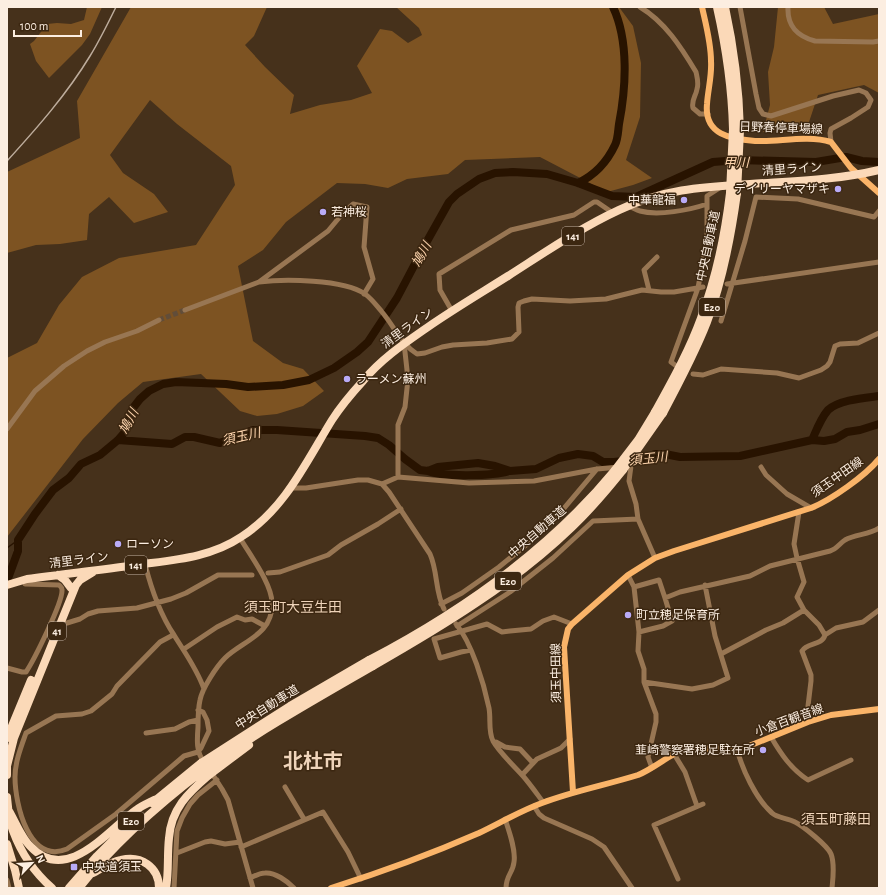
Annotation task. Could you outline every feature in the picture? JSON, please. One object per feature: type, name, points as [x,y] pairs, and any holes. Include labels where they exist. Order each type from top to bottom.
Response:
[{"type":"highway","name":"中央自動車道","points":[[717,7],[728,69],[736,130]]},
{"type":"highway","name":"中央自動車道","points":[[69,888],[120,832],[154,800],[371,663],[509,572],[568,521],[619,470],[638,440],[659,412],[683,360],[701,318],[722,246],[733,193],[738,89],[735,62],[725,7]]},
{"type":"highway","name":"清里ライン","points":[[7,585],[58,575],[192,557],[221,547],[240,538],[264,520],[278,506],[348,398],[384,359],[404,343],[452,311],[569,238],[613,213],[656,196],[678,190],[723,185],[836,178],[879,170]]},
{"type":"highway","name":"41","points":[[74,585],[95,570]]},
{"type":"highway","name":"41","points":[[27,697],[74,585],[84,572]]},
{"type":"highway","points":[[66,574],[72,578],[74,585]]},
{"type":"highway","points":[[58,575],[74,585]]},
{"type":"highway","name":"中央自動車道","points":[[78,888],[124,838],[177,790],[290,706],[371,663]]},
{"type":"highway","points":[[7,738],[27,697]]},
{"type":"highway","points":[[7,775],[7,766],[14,738],[27,697]]},
{"type":"highway","points":[[166,888],[168,879],[169,837],[173,820],[176,811],[186,795],[205,769]]},
{"type":"highway","points":[[12,795],[9,811],[13,831],[34,869],[52,888]]},
{"type":"highway","points":[[9,811],[24,839],[37,853],[51,859],[65,860],[78,855],[96,844],[136,810],[154,800]]},
{"type":"highway","points":[[7,832],[24,863],[46,888]]},
{"type":"highway","points":[[7,844],[19,888]]},
{"type":"highway","points":[[87,877],[116,861],[123,859],[136,859],[147,863],[153,868],[158,877],[159,888]]},
{"type":"main road","name":"日野春停車場線","points":[[702,7],[711,51],[706,105],[713,127],[724,136],[755,141],[814,140],[831,142],[851,168],[879,193]]},
{"type":"main road","name":"須玉中田線","points":[[573,792],[564,648],[568,629],[572,624],[628,575],[655,558],[811,508],[830,499],[867,472],[878,461]]},
{"type":"main road","name":"小倉百観音線","points":[[573,792],[638,775],[674,754],[686,749],[737,749],[751,746],[810,721],[831,715],[879,710]]},
{"type":"main road","points":[[331,888],[345,886],[420,858],[543,802],[573,792]]},
{"type":"street","points":[[640,7],[664,26],[696,72],[698,81],[697,89],[692,102],[693,108],[700,114],[708,114]]},
{"type":"street","points":[[740,7],[759,108],[763,114],[770,116],[834,96],[859,90],[866,93],[870,100],[868,107],[831,129],[831,142]]},
{"type":"street","points":[[788,7],[789,19],[792,28],[807,39],[815,41],[879,41]]},
{"type":"street","points":[[675,365],[670,362],[700,288],[707,239],[707,196],[723,185]]},
{"type":"street","points":[[721,321],[729,283],[745,241],[756,197],[798,199],[874,217],[879,211]]},
{"type":"street","points":[[452,311],[440,290],[439,274],[491,242],[511,230],[574,215],[594,202],[597,202],[613,213]]},
{"type":"street","points":[[185,310],[259,282],[328,231],[343,213],[353,204],[366,207],[364,247],[373,279],[364,294]]},
{"type":"street","points":[[628,206],[640,211],[652,213],[692,209],[707,204]]},
{"type":"street","points":[[649,290],[644,270],[657,257]]},
{"type":"street","points":[[729,283],[879,262]]},
{"type":"street","points":[[259,282],[303,280],[349,287],[364,294],[381,311],[404,343],[417,354],[453,345],[487,343],[512,339],[519,332],[518,307],[519,303],[524,300],[570,301],[606,299],[642,290],[674,292],[700,288]]},
{"type":"street","points":[[7,429],[35,391],[64,366],[87,351],[105,342],[137,331],[159,320]]},
{"type":"street","points":[[693,374],[703,375],[722,369],[777,373],[799,378],[821,370],[827,366],[830,362],[835,346],[840,344],[858,343],[879,333]]},
{"type":"street","points":[[398,477],[398,425],[405,407],[408,379],[404,343]]},
{"type":"street","points":[[382,484],[398,477],[469,482],[534,482],[597,469],[631,466],[629,481],[636,504],[638,519],[655,558]]},
{"type":"street","points":[[761,467],[766,475],[787,494],[811,508]]},
{"type":"street","points":[[291,488],[306,488],[358,480],[368,480],[382,484],[390,492],[434,562],[443,607],[500,567],[531,541],[555,519],[597,469]]},
{"type":"street","points":[[268,573],[280,572],[328,555],[341,545],[401,509]]},
{"type":"street","points":[[799,512],[794,544],[804,582],[798,596],[804,610],[819,625],[824,634],[824,638],[820,642],[804,648],[802,651],[812,681],[808,706],[810,721]]},
{"type":"street","points":[[543,802],[493,741],[490,732],[489,710],[485,690],[471,650],[461,631],[456,625],[510,592],[553,558],[593,521],[638,519]]},
{"type":"street","points":[[665,598],[705,585],[750,576],[770,566],[786,563],[797,558],[835,550],[845,540],[869,533],[879,528]]},
{"type":"street","points":[[240,538],[269,589],[272,611],[265,626],[256,637],[223,660],[204,689],[198,710],[198,752],[217,780],[228,800],[253,888]]},
{"type":"street","points":[[145,564],[149,582],[157,603],[173,635],[197,670],[204,689]]},
{"type":"street","points":[[67,623],[98,611],[137,608],[171,599],[186,593],[218,575],[252,574]]},
{"type":"street","points":[[628,575],[634,587],[639,632],[638,651],[644,669],[644,682],[656,714],[656,722],[648,757],[652,768]]},
{"type":"street","points":[[634,587],[659,580],[672,621],[663,626],[639,632]]},
{"type":"street","points":[[7,668],[26,672],[54,618],[62,596],[61,587],[59,585],[26,581]]},
{"type":"street","points":[[644,682],[692,689],[714,685],[728,678],[715,636],[705,585]]},
{"type":"street","points":[[721,654],[766,630],[783,623],[804,610]]},
{"type":"street","points":[[824,634],[836,628],[863,622],[879,610]]},
{"type":"street","points":[[184,650],[217,627],[237,617],[244,620],[252,619],[265,626]]},
{"type":"street","points":[[471,650],[440,658],[434,639],[486,624],[502,632],[531,629],[543,621],[554,617],[572,624]]},
{"type":"street","points":[[173,635],[160,642],[117,686],[112,694],[90,711],[82,714],[56,716],[26,733],[16,765],[12,795],[23,821],[37,846],[46,850],[60,852],[67,849],[116,814],[184,756],[198,752],[209,731],[207,720],[203,712],[198,710]]},
{"type":"street","points":[[146,733],[175,729],[189,722],[198,720]]},
{"type":"street","points":[[771,737],[784,758],[808,780],[851,760]]},
{"type":"street","points":[[522,775],[537,759],[561,748],[570,739]]},
{"type":"street","points":[[493,741],[505,747],[520,749],[533,763]]},
{"type":"street","points":[[737,749],[740,760],[759,799],[773,815],[794,821],[806,829],[830,852],[833,867],[832,888]]},
{"type":"street","points":[[674,754],[685,772],[697,806]]},
{"type":"street","points":[[174,888],[177,831],[182,818],[190,804],[198,795],[217,780]]},
{"type":"street","points":[[285,787],[304,819]]},
{"type":"street","points":[[678,879],[654,825],[703,804]]},
{"type":"street","points":[[534,806],[539,814],[544,818],[592,839],[604,847],[632,888]]},
{"type":"street","points":[[176,853],[211,840],[225,844],[240,844],[323,812],[348,852],[361,879]]},
{"type":"street","points":[[505,819],[515,857],[513,867],[507,878],[506,888]]},
{"type":"street","points":[[250,878],[264,873],[271,873],[294,888]]},
{"type":"street","points":[[7,880],[9,888]]},
{"type":"shaded area","points":[[87,7],[102,7],[90,34],[82,45],[49,78],[36,61],[30,44],[47,24],[71,24],[84,20]]},
{"type":"shaded area","points":[[131,7],[267,7],[254,36],[245,45],[294,95],[290,114],[320,105],[351,100],[372,93],[357,66],[380,29],[392,31],[408,43],[422,35],[419,28],[396,7],[619,7],[633,26],[641,63],[640,117],[626,160],[652,178],[607,192],[540,157],[465,160],[448,174],[407,179],[388,188],[365,184],[337,183],[286,222],[263,250],[238,266],[253,341],[283,363],[303,369],[324,391],[303,406],[277,414],[257,416],[240,411],[201,374],[143,382],[118,403],[83,439],[7,537],[7,358],[37,343],[59,305],[82,277],[119,258],[196,245],[235,185],[231,166],[177,124],[150,100],[110,155],[123,173],[154,194],[168,212],[134,223],[109,197],[89,214],[87,240],[60,244],[36,245],[7,253],[7,172],[80,138],[77,101]]},
{"type":"shaded area","points":[[778,7],[824,7],[833,24],[879,14],[879,93],[864,85],[818,95],[807,128],[763,132],[770,105],[768,72],[774,47]]},
{"type":"waterway","name":"鳩川","points":[[578,183],[595,172],[604,162],[612,151],[617,138],[623,95],[625,65],[622,35],[613,7]]},
{"type":"waterway","name":"鳩川","points":[[7,581],[18,551],[18,540],[35,514],[53,490],[69,478],[81,464],[100,455],[118,440],[124,433],[133,408],[149,391],[163,384],[176,382],[226,384],[248,387],[283,385],[309,380],[334,368],[357,352],[368,342],[397,298],[449,202],[457,194],[479,179],[495,173],[513,172],[547,174],[578,183],[612,196],[636,197],[713,162],[738,160],[816,162],[846,157],[862,161],[879,162]]},
{"type":"waterway","name":"須玉川","points":[[812,440],[828,410],[838,404],[852,400],[879,396]]},
{"type":"waterway","name":"須玉川","points":[[118,440],[172,444],[185,437],[194,437],[220,443],[253,430],[277,430],[365,436],[378,438],[420,470],[428,471],[438,467],[478,463],[495,466],[510,471],[536,469],[559,458],[578,454],[593,456],[603,462],[641,459],[655,454],[680,457],[740,456],[812,440],[824,441],[835,439],[847,432],[860,430],[879,424]]},
{"type":"waterway","name":"須玉川","points":[[428,471],[435,473],[468,475],[492,474],[509,471]]},
{"type":"waterway","points":[[7,548],[18,540]]},
{"type":"tunnel","points":[[159,320],[185,310]]},
{"type":"railway","points":[[7,161],[72,84],[94,50],[116,7]]},
{"type":"place","name":"デイリーヤマザキ","points":[[838,189]]},
{"type":"place","name":"中華龍福","points":[[684,200]]},
{"type":"place","name":"若神桜","points":[[323,212]]},
{"type":"place","name":"ラーメン蘇州","points":[[347,379]]},
{"type":"place","name":"ローソン","points":[[118,544]]},
{"type":"place","name":"町立穂足保育所","points":[[628,615]]},
{"type":"place","name":"韮崎警察署穂足駐在所","points":[[763,750]]},
{"type":"place","name":"中央道須玉","points":[[74,867]]},
{"type":"district","name":"須玉町大豆生田","points":[[293,607]]},
{"type":"district","name":"北杜市","points":[[313,761]]},
{"type":"district","name":"須玉町藤田","points":[[836,819]]},
{"type":"water label","name":"甲川","points":[[736,162]]}]
